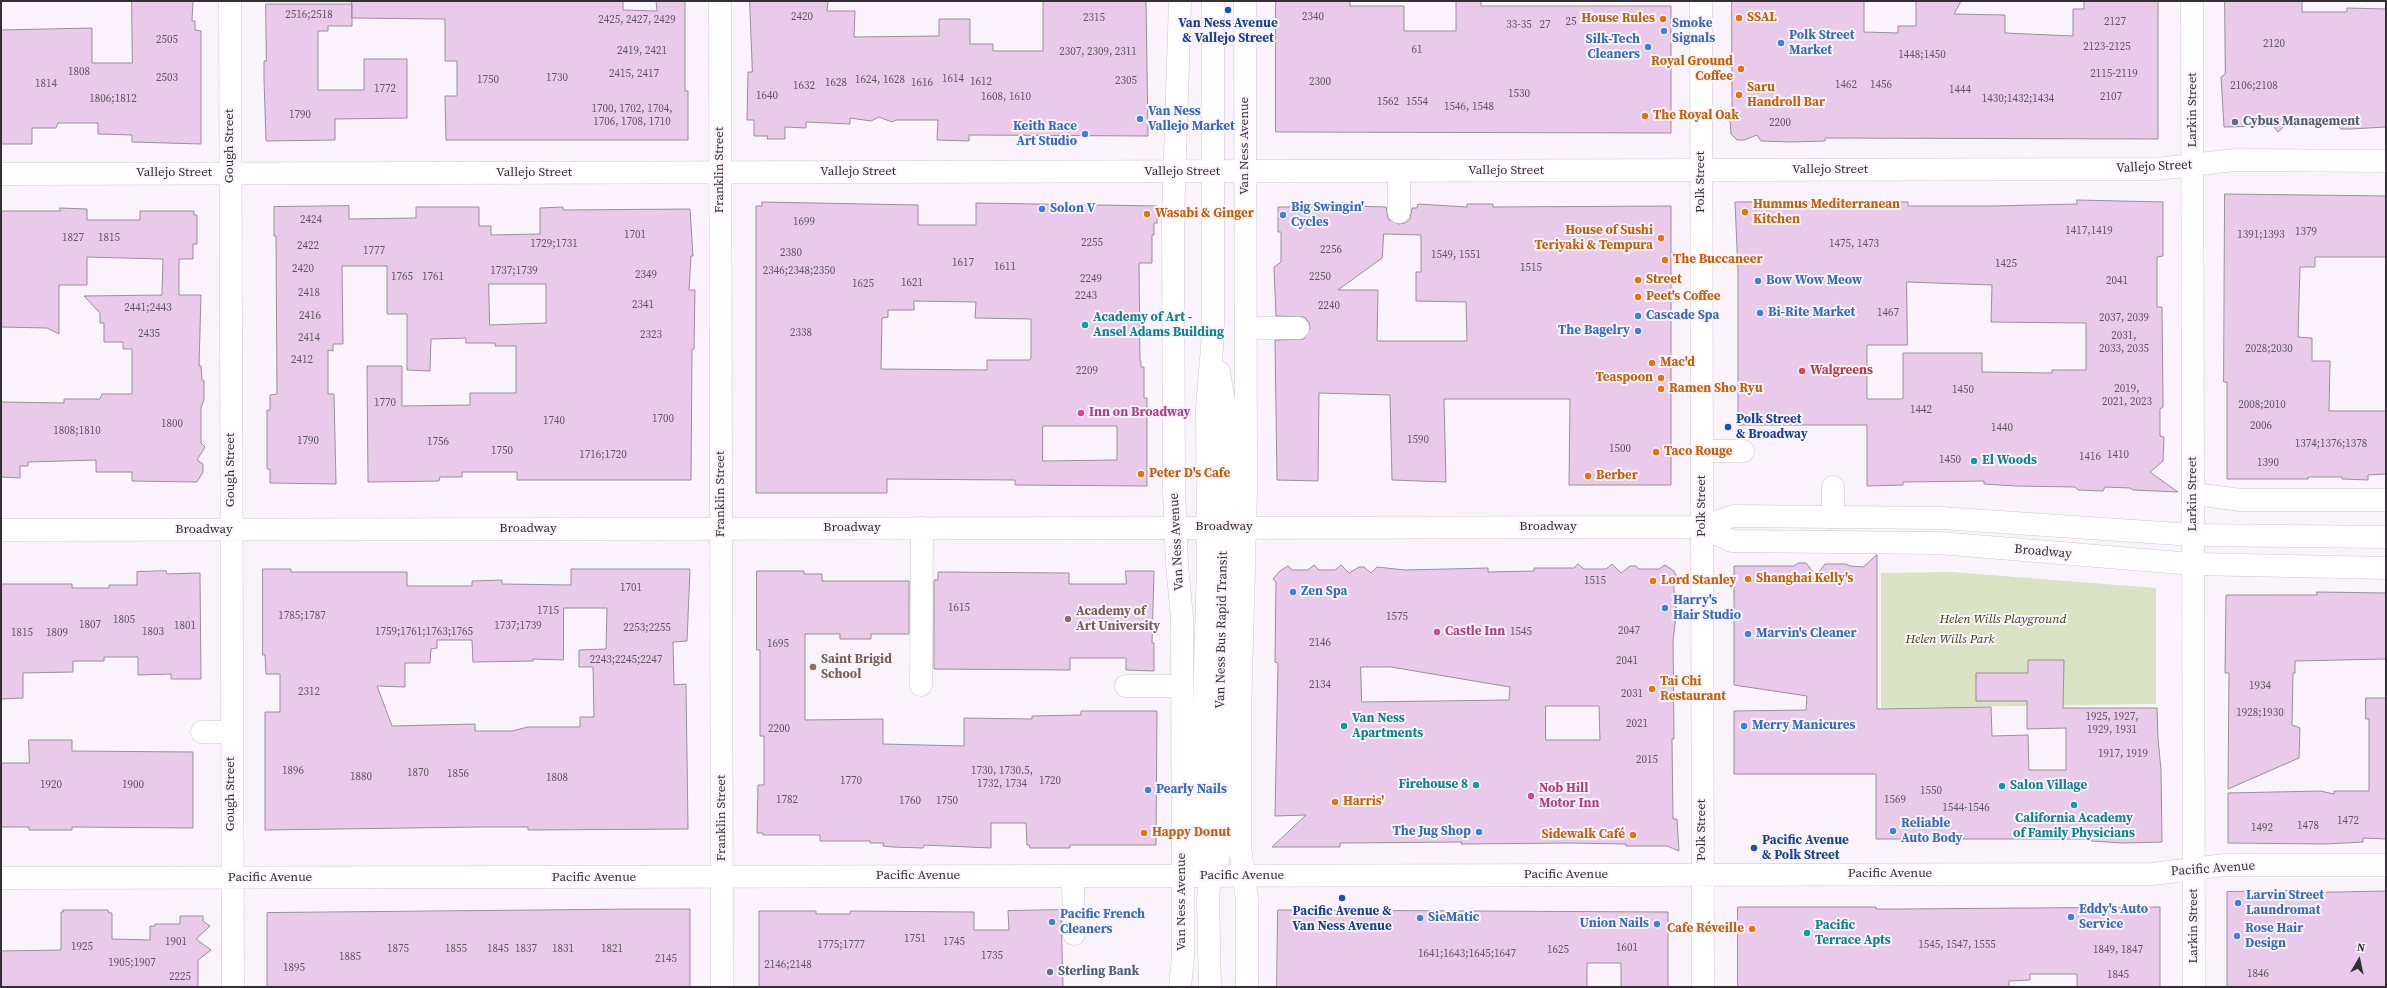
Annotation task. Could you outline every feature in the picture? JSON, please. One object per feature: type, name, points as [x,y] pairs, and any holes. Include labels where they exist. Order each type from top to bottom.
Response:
[{"type":"main road","name":"Gough Street","points":[[230,1],[232,987]]},
{"type":"main road","name":"Franklin Street","points":[[720,1],[722,987]]},
{"type":"main road","name":"Van Ness Avenue","points":[[1180,1],[1173,226],[1175,528],[1182,618],[1183,956],[1180,987]]},
{"type":"main road","name":"Van Ness Bus Rapid Transit","points":[[1210,987],[1208,900],[1210,876],[1203,862],[1200,846],[1216,527],[1207,408],[1213,335],[1213,1]]},
{"type":"main road","name":"Van Ness Avenue","points":[[1245,1],[1246,528],[1240,716],[1240,847],[1247,900],[1247,987]]},
{"type":"main road","name":"Polk Street","points":[[1701,1],[1702,987]]},
{"type":"main road","name":"Larkin Street","points":[[2192,1],[2194,987]]},
{"type":"main road","name":"Vallejo Street","points":[[1,174],[2157,170],[2235,160],[2386,161]]},
{"type":"main road","points":[[1399,171],[1399,212]]},
{"type":"main road","points":[[1246,328],[1298,328]]},
{"type":"main road","points":[[1702,451],[1744,451]]},
{"type":"main road","points":[[1833,487],[1833,518]]},
{"type":"main road","points":[[2194,494],[2241,500],[2386,500]]},
{"type":"main road","name":"Broadway","points":[[1,530],[1702,527],[1733,516],[1941,518],[2193,535],[2386,537]]},
{"type":"main road","name":"Broadway","points":[[1702,527],[1732,541],[1939,543],[2193,564],[2386,568]]},
{"type":"main road","points":[[921,685],[922,528]]},
{"type":"main road","points":[[1126,686],[1182,686]]},
{"type":"main road","points":[[202,732],[231,732]]},
{"type":"main road","name":"Pacific Avenue","points":[[1,878],[2153,874],[2225,866],[2386,866]]},
{"type":"main road","points":[[1073,876],[1074,934]]},
{"type":"green space","name":"Helen Wills Park","points":[[1952,572],[2156,588],[2156,704],[1881,708],[1881,573]]},
{"type":"building","points":[[132,1],[193,1],[192,21],[195,21],[195,30],[201,31],[201,144],[132,142],[132,135],[98,134],[98,123],[58,123],[56,128],[32,128],[32,144],[1,144],[1,30],[92,28],[92,63],[132,63]]},
{"type":"building","points":[[352,1],[623,1],[623,10],[657,11],[656,1],[685,1],[685,91],[688,91],[688,140],[446,140],[445,96],[457,96],[457,61],[445,61],[445,19],[352,18]]},
{"type":"building","points":[[750,1],[828,1],[827,11],[855,11],[854,37],[939,36],[939,19],[970,19],[970,44],[993,44],[993,51],[1043,51],[1043,1],[1146,1],[1148,136],[969,135],[969,141],[937,140],[938,120],[896,120],[892,122],[879,117],[871,121],[850,118],[850,124],[806,122],[806,128],[785,127],[785,139],[767,139],[768,136],[754,136],[754,120],[747,120],[748,72],[752,72]]},
{"type":"building","points":[[1276,1],[1350,1],[1350,6],[1404,6],[1404,31],[1456,31],[1456,1],[1481,1],[1481,6],[1671,6],[1671,133],[1276,132]]},
{"type":"building","points":[[1732,1],[1864,1],[1864,32],[1898,33],[1898,26],[1916,26],[1916,1],[1961,1],[1954,14],[2005,15],[2005,33],[2073,36],[2073,9],[2084,9],[2084,1],[2158,1],[2158,139],[1825,138],[1825,141],[1791,142],[1761,141],[1757,135],[1744,140],[1737,140],[1731,134],[1730,120],[1732,110]]},
{"type":"building","points":[[2225,1],[2302,1],[2302,12],[2347,12],[2347,8],[2386,9],[2386,127],[2341,129],[2338,126],[2284,126],[2278,132],[2273,126],[2224,127],[2221,77],[2225,74]]},
{"type":"building","points":[[266,4],[352,4],[352,26],[328,26],[328,31],[318,31],[318,90],[364,90],[364,59],[407,59],[407,118],[335,119],[335,140],[266,141],[264,61],[266,61]]},
{"type":"building","points":[[2225,194],[2386,196],[2386,257],[2315,257],[2315,267],[2300,267],[2298,337],[2312,338],[2312,361],[2330,361],[2329,411],[2386,411],[2386,474],[2368,475],[2368,480],[2342,479],[2342,477],[2308,477],[2308,479],[2227,479],[2227,382],[2224,382]]},
{"type":"building","points":[[2077,200],[2163,202],[2163,256],[2157,257],[2157,307],[2162,307],[2163,407],[2160,409],[2160,436],[2164,437],[2163,461],[2150,472],[2178,492],[2105,487],[2103,491],[2078,490],[2075,487],[1984,484],[1984,481],[1903,482],[1903,485],[1867,486],[1867,425],[1738,425],[1738,271],[1735,202],[1865,201],[1908,202],[1908,206],[2077,204]],"holes":[[[1907,282],[1992,285],[1991,322],[2086,323],[2086,370],[2052,370],[2052,373],[1982,372],[1982,353],[1903,353],[1903,399],[1867,399],[1867,345],[1907,345]]]},
{"type":"building","points":[[762,202],[918,205],[918,225],[976,225],[976,203],[1157,206],[1157,223],[1154,223],[1154,235],[1152,235],[1152,263],[1139,263],[1140,361],[1141,367],[1144,367],[1144,398],[1147,398],[1147,486],[1015,485],[1015,480],[887,479],[887,493],[756,493],[756,206],[762,206]],"holes":[[[914,301],[976,302],[975,318],[1031,319],[1031,358],[1030,360],[987,360],[987,370],[881,369],[882,318],[888,317],[888,310],[914,310]],[[1043,426],[1117,426],[1117,460],[1043,461]]]},
{"type":"building","points":[[1293,203],[1300,204],[1303,207],[1322,207],[1325,203],[1349,203],[1352,206],[1386,207],[1388,219],[1399,224],[1405,223],[1410,219],[1412,208],[1417,208],[1418,204],[1467,207],[1467,204],[1493,204],[1493,207],[1671,206],[1671,485],[1569,485],[1570,399],[1444,399],[1446,482],[1392,480],[1390,395],[1319,393],[1318,481],[1277,480],[1275,340],[1304,339],[1310,328],[1309,322],[1304,317],[1276,316],[1274,267],[1281,262],[1281,232],[1278,232],[1278,207],[1289,207]],"holes":[[[1384,234],[1421,235],[1421,272],[1416,272],[1416,301],[1466,302],[1467,341],[1377,341],[1378,290],[1338,290],[1382,258]]]},
{"type":"building","points":[[349,206],[349,219],[416,218],[416,207],[479,207],[479,226],[491,226],[491,235],[540,234],[540,208],[563,207],[563,210],[690,209],[693,256],[691,256],[689,290],[695,290],[694,349],[692,350],[691,480],[517,480],[517,472],[462,472],[462,477],[440,477],[439,481],[368,482],[367,366],[402,366],[402,406],[470,405],[470,393],[516,393],[516,346],[495,346],[495,343],[466,343],[466,338],[431,339],[430,371],[407,370],[407,314],[387,314],[387,266],[342,266],[343,344],[333,344],[333,351],[328,350],[328,394],[334,394],[336,484],[270,483],[270,469],[267,469],[267,410],[270,410],[270,395],[277,394],[276,236],[274,236],[274,207]],"holes":[[[489,284],[546,284],[546,323],[490,325]]]},
{"type":"building","points":[[60,208],[87,209],[87,220],[140,220],[140,211],[194,211],[194,215],[197,215],[197,244],[193,244],[193,259],[179,259],[179,295],[201,295],[199,366],[201,366],[202,380],[204,381],[204,400],[201,407],[201,443],[205,447],[197,460],[203,464],[203,472],[197,482],[132,481],[132,472],[96,472],[96,460],[28,462],[28,466],[20,466],[20,478],[1,477],[1,402],[64,403],[64,399],[100,399],[102,394],[132,394],[132,349],[123,349],[123,342],[104,342],[104,323],[100,323],[100,313],[84,296],[162,295],[163,259],[87,257],[87,285],[59,285],[59,334],[47,328],[1,327],[1,211],[60,211]]},
{"type":"building","points":[[1877,555],[1877,709],[1991,707],[1992,736],[2028,735],[2029,770],[2066,770],[2066,728],[2027,729],[2027,701],[1976,701],[1976,673],[2028,673],[2028,660],[2064,660],[2063,708],[2157,708],[2161,770],[2162,842],[2122,843],[2091,841],[2091,839],[1876,839],[1876,774],[1734,774],[1734,711],[1806,710],[1807,696],[1734,685],[1734,566],[1794,566],[1798,563],[1806,563],[1816,576],[1825,564],[1846,564],[1850,566],[1863,567]]},
{"type":"building","points":[[1578,564],[1584,569],[1606,569],[1612,564],[1621,573],[1630,566],[1636,566],[1639,569],[1659,569],[1665,565],[1674,571],[1678,579],[1674,586],[1674,605],[1677,608],[1673,641],[1674,739],[1672,739],[1673,819],[1677,819],[1679,851],[1667,846],[1626,846],[1626,844],[1570,843],[1340,843],[1340,847],[1272,847],[1306,815],[1275,816],[1278,663],[1275,662],[1276,582],[1273,579],[1280,571],[1288,566],[1292,570],[1308,570],[1314,565],[1319,570],[1335,570],[1341,565],[1349,573],[1359,567],[1364,567],[1371,573],[1377,567],[1405,570],[1488,568],[1488,572],[1534,571],[1534,568],[1574,568]],"holes":[[[1361,667],[1391,667],[1510,687],[1509,700],[1362,702]],[[1546,706],[1599,706],[1600,740],[1546,740]]]},
{"type":"building","points":[[263,569],[291,569],[291,572],[407,572],[407,586],[472,586],[472,581],[502,580],[502,584],[571,585],[571,569],[690,569],[687,641],[673,642],[674,685],[686,684],[688,829],[528,830],[528,827],[479,827],[265,830],[265,712],[280,712],[280,674],[266,674],[265,655],[263,655]],"holes":[[[564,608],[607,608],[606,649],[579,650],[579,667],[593,667],[594,717],[580,717],[580,727],[528,727],[512,731],[475,731],[475,724],[392,726],[377,686],[405,687],[405,663],[430,663],[431,649],[437,648],[437,640],[472,640],[473,662],[533,661],[533,659],[563,660]]]},
{"type":"building","points":[[166,571],[167,574],[200,573],[201,679],[171,679],[171,674],[138,675],[138,657],[104,657],[104,661],[73,661],[73,672],[23,673],[23,698],[1,699],[1,584],[72,584],[72,588],[109,588],[109,585],[137,585],[137,572]]},
{"type":"building","points":[[757,571],[804,571],[804,574],[822,574],[822,581],[909,581],[909,634],[871,634],[871,639],[840,639],[840,634],[805,634],[805,720],[883,719],[883,744],[964,746],[964,718],[1032,719],[1032,716],[1081,715],[1081,711],[1157,711],[1156,845],[1070,845],[1070,848],[1030,848],[1029,845],[1027,845],[1026,823],[991,823],[991,848],[924,845],[923,848],[892,847],[883,846],[884,843],[870,843],[870,841],[820,841],[820,835],[763,835],[763,833],[757,833],[758,785],[764,785],[764,736],[760,736],[760,650],[757,650]]},
{"type":"building","name":"Academy of Art University","points":[[1126,571],[1154,571],[1152,643],[1154,643],[1154,671],[1126,670],[1126,658],[1070,658],[1070,670],[934,669],[934,580],[938,580],[938,572],[1069,573],[1069,584],[1126,584]]},
{"type":"building","points":[[2317,592],[2386,593],[2386,659],[2295,661],[2295,673],[2293,673],[2292,725],[2300,728],[2299,758],[2228,789],[2229,673],[2225,673],[2226,595],[2317,595]]},
{"type":"building","points":[[2366,698],[2386,698],[2386,839],[2363,838],[2363,842],[2326,844],[2228,843],[2228,793],[2320,791],[2334,794],[2334,791],[2369,791],[2369,719],[2366,719]]},
{"type":"building","points":[[29,740],[72,740],[72,751],[193,752],[193,828],[72,827],[72,830],[29,830],[29,827],[1,827],[1,763],[29,763]]},
{"type":"building","points":[[2290,891],[2290,893],[2386,891],[2386,987],[2227,987],[2227,892]]},
{"type":"building","points":[[1738,907],[1876,907],[1876,909],[1900,909],[2160,907],[2160,987],[2077,987],[2077,974],[2030,974],[2030,980],[2009,981],[2009,987],[1738,987]]},
{"type":"building","points":[[690,909],[690,987],[267,987],[267,913]]},
{"type":"building","points":[[63,910],[108,910],[109,913],[112,913],[112,939],[150,940],[150,926],[155,926],[155,924],[180,924],[180,916],[203,916],[203,921],[210,926],[196,939],[211,950],[198,960],[198,987],[1,987],[1,951],[61,950],[61,912],[63,912]]},
{"type":"building","points":[[1061,910],[1063,987],[759,987],[759,911],[816,911],[816,914],[850,914],[850,911],[974,912],[974,930],[1009,930],[1008,911]]},
{"type":"building","points":[[1278,910],[1668,912],[1668,987],[1621,987],[1621,963],[1587,963],[1587,987],[1277,987]]},
{"type":"place","name":"Van Ness Avenue & Vallejo Street","points":[[1228,10]]},
{"type":"place","name":"SSAL","points":[[1739,18]]},
{"type":"place","name":"House Rules","points":[[1663,19]]},
{"type":"place","name":"Smoke Signals","points":[[1664,31]]},
{"type":"place","name":"Polk Street Market","points":[[1781,43]]},
{"type":"place","name":"Silk-Tech Cleaners","points":[[1648,47]]},
{"type":"place","name":"Royal Ground Coffee","points":[[1741,69]]},
{"type":"place","name":"Saru Handroll Bar","points":[[1739,95]]},
{"type":"place","name":"The Royal Oak","points":[[1645,116]]},
{"type":"place","name":"Van Ness Vallejo Market","points":[[1140,119]]},
{"type":"place","name":"Cybus Management","points":[[2235,122]]},
{"type":"place","name":"Keith Race Art Studio","points":[[1085,134]]},
{"type":"place","name":"Solon V","points":[[1042,209]]},
{"type":"place","name":"Hummus Mediterranean Kitchen","points":[[1745,212]]},
{"type":"place","name":"Wasabi & Ginger","points":[[1147,214]]},
{"type":"place","name":"Big Swingin' Cycles","points":[[1283,215]]},
{"type":"place","name":"House of Sushi Teriyaki & Tempura","points":[[1661,238]]},
{"type":"place","name":"The Buccaneer","points":[[1665,260]]},
{"type":"place","name":"Street","points":[[1638,280]]},
{"type":"place","name":"Bow Wow Meow","points":[[1758,281]]},
{"type":"place","name":"Peet's Coffee","points":[[1638,297]]},
{"type":"place","name":"Bi-Rite Market","points":[[1760,313]]},
{"type":"place","name":"Cascade Spa","points":[[1638,316]]},
{"type":"place","name":"Academy of Art - Ansel Adams Building","points":[[1085,325]]},
{"type":"place","name":"The Bagelry","points":[[1638,331]]},
{"type":"place","name":"Mac'd","points":[[1652,363]]},
{"type":"place","name":"Walgreens","points":[[1802,371]]},
{"type":"place","name":"Teaspoon","points":[[1661,378]]},
{"type":"place","name":"Ramen Sho Ryu","points":[[1661,389]]},
{"type":"place","name":"Inn on Broadway","points":[[1081,413]]},
{"type":"place","name":"Polk Street & Broadway","points":[[1728,427]]},
{"type":"place","name":"Taco Rouge","points":[[1656,452]]},
{"type":"place","name":"El Woods","points":[[1974,461]]},
{"type":"place","name":"Peter D's Cafe","points":[[1141,474]]},
{"type":"place","name":"Berber","points":[[1588,476]]},
{"type":"place","name":"Shanghai Kelly's","points":[[1748,579]]},
{"type":"place","name":"Lord Stanley","points":[[1653,581]]},
{"type":"place","name":"Zen Spa","points":[[1293,592]]},
{"type":"place","name":"Harry's Hair Studio","points":[[1665,608]]},
{"type":"place","name":"Academy of Art University","points":[[1068,619]]},
{"type":"place","name":"Castle Inn","points":[[1437,632]]},
{"type":"place","name":"Marvin's Cleaner","points":[[1748,634]]},
{"type":"place","name":"Saint Brigid School","points":[[813,667]]},
{"type":"place","name":"Tai Chi Restaurant","points":[[1652,689]]},
{"type":"place","name":"Van Ness Apartments","points":[[1344,726]]},
{"type":"place","name":"Merry Manicures","points":[[1744,726]]},
{"type":"place","name":"Firehouse 8","points":[[1476,785]]},
{"type":"place","name":"Salon Village","points":[[2002,786]]},
{"type":"place","name":"Pearly Nails","points":[[1148,790]]},
{"type":"place","name":"Nob Hill Motor Inn","points":[[1531,796]]},
{"type":"place","name":"Harris'","points":[[1335,802]]},
{"type":"place","name":"California Academy of Family Physicians","points":[[2074,805]]},
{"type":"place","name":"Reliable Auto Body","points":[[1893,831]]},
{"type":"place","name":"The Jug Shop","points":[[1479,832]]},
{"type":"place","name":"Happy Donut","points":[[1144,833]]},
{"type":"place","name":"Sidewalk Café","points":[[1633,835]]},
{"type":"place","name":"Pacific Avenue & Polk Street","points":[[1754,848]]},
{"type":"place","name":"Pacific Avenue & Van Ness Avenue","points":[[1342,898]]},
{"type":"place","name":"Larvin Street Laundromat","points":[[2238,903]]},
{"type":"place","name":"Eddy's Auto Service","points":[[2071,917]]},
{"type":"place","name":"SieMatic","points":[[1420,918]]},
{"type":"place","name":"Pacific French Cleaners","points":[[1052,922]]},
{"type":"place","name":"Union Nails","points":[[1657,924]]},
{"type":"place","name":"Cafe Réveille","points":[[1752,929]]},
{"type":"place","name":"Pacific Terrace Apts","points":[[1807,933]]},
{"type":"place","name":"Rose Hair Design","points":[[2237,936]]},
{"type":"place","name":"Sterling Bank","points":[[1050,972]]},
{"type":"park label","name":"Helen Wills Playground","points":[[2003,620]]}]
